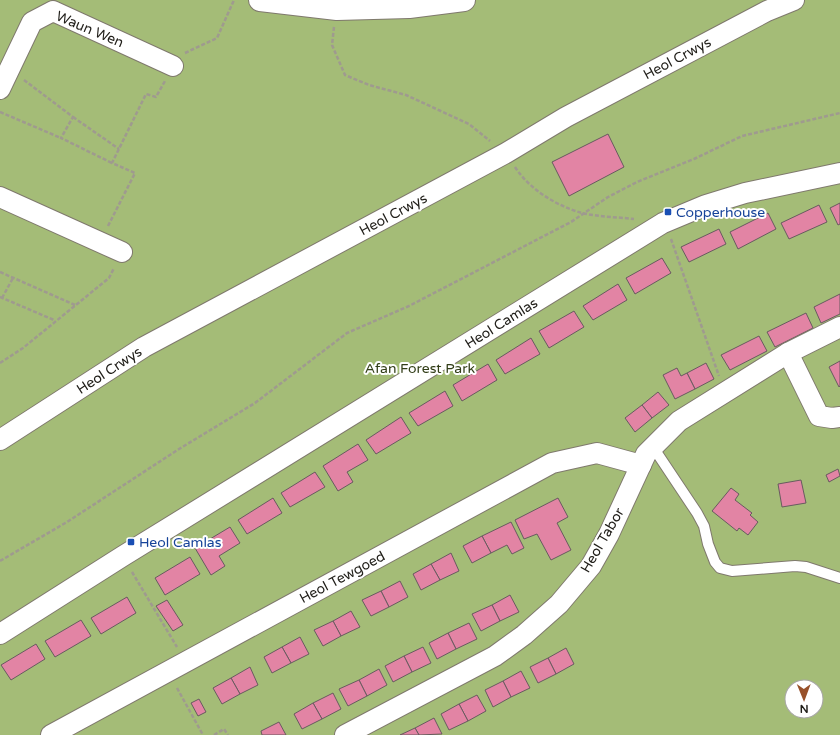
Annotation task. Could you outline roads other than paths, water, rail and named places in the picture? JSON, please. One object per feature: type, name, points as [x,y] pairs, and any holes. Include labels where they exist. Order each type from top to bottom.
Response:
[{"type":"street","points":[[260,0],[337,9],[409,7],[464,0]]},
{"type":"street","name":"Heol Crwys","points":[[0,440],[144,347],[506,153],[566,117],[768,11],[794,0]]},
{"type":"street","name":"Waun Wen","points":[[0,89],[32,22],[53,11],[173,66]]},
{"type":"street","name":"Heol Camlas","points":[[0,634],[123,556],[663,223],[706,205],[745,193],[840,173]]},
{"type":"street","points":[[0,197],[122,252]]},
{"type":"street","name":"Heol Tabor","points":[[345,735],[495,656],[524,635],[559,604],[591,566],[609,534],[646,454],[679,421],[788,353],[840,327]]},
{"type":"street","points":[[788,353],[819,416],[832,418],[840,417]]},
{"type":"street","name":"Heol Tewgoed","points":[[51,735],[552,463],[596,453],[641,465]]},
{"type":"lane","points":[[653,447],[697,513],[704,526],[708,544],[715,562],[720,568],[732,571],[795,566],[806,567],[840,578]]},
{"type":"place","name":"Copperhouse","points":[[668,212]]},
{"type":"place","name":"Heol Camlas","points":[[131,542]]},
{"type":"park label","name":"Afan Forest Park","points":[[420,368]]}]
